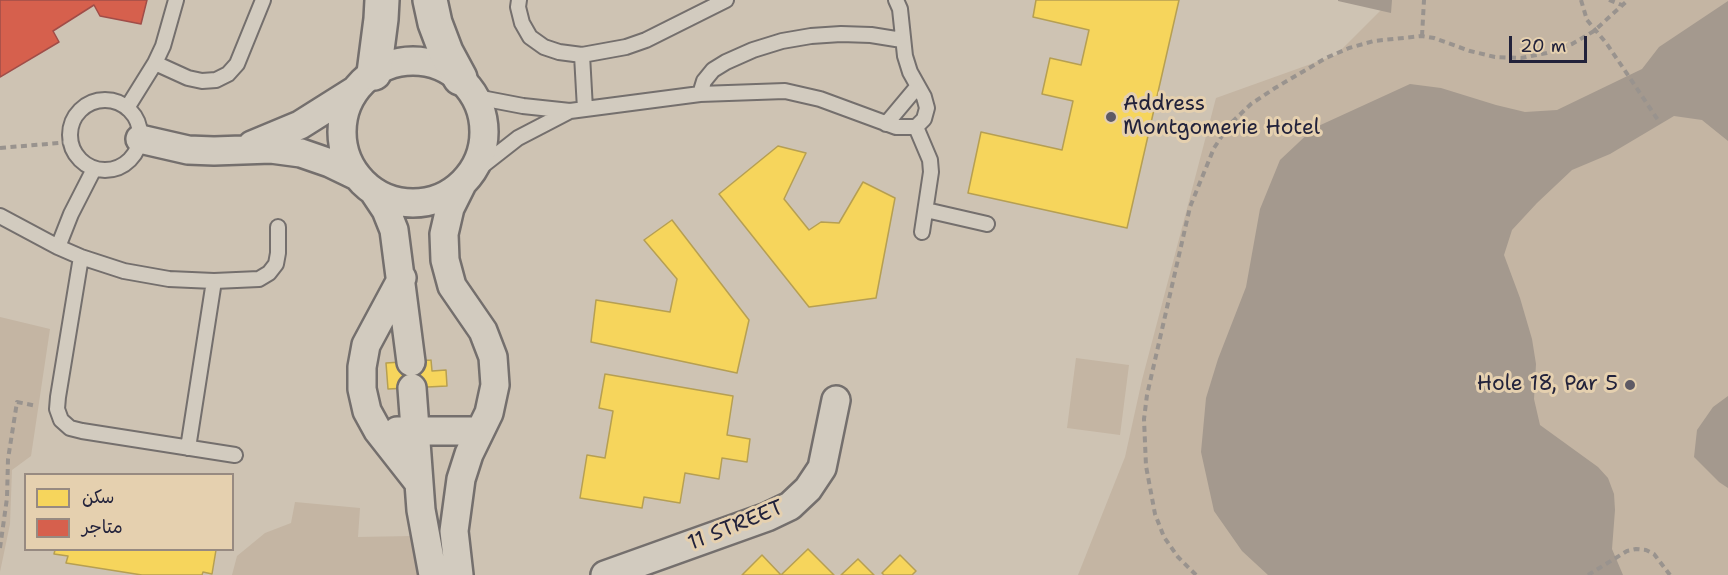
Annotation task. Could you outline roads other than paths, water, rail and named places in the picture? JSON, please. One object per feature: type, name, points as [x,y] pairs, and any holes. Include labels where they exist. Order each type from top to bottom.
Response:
[{"type":"street","points":[[382,0],[381,19],[364,82],[344,112],[342,134],[346,156],[386,210],[394,230],[402,278],[418,482],[425,538],[433,575]]},
{"type":"street","points":[[430,0],[442,42],[483,116],[485,136],[481,156],[450,208],[444,234],[445,260],[452,286],[483,331],[493,357],[495,385],[489,413],[469,454],[456,505],[454,531],[459,575]]},
{"type":"street","points":[[241,149],[300,125],[395,63],[418,61],[441,66],[468,88]]},
{"type":"street","points":[[140,139],[188,150],[271,149],[301,153],[330,163],[396,201],[419,203],[442,197],[467,179]]},
{"type":"street","points":[[402,278],[366,345],[362,367],[362,390],[367,411],[378,431],[418,482]]},
{"type":"street","name":"11 STREET","points":[[605,575],[767,517],[789,506],[808,489],[822,468],[836,400]]},
{"type":"street","points":[[378,431],[480,431]]},
{"type":"lane","points":[[127,108],[163,46],[176,0]]},
{"type":"lane","points":[[155,63],[188,78],[202,81],[216,80],[228,74],[237,63],[263,0]]},
{"type":"lane","points":[[519,0],[518,7],[522,23],[530,37],[544,47],[559,52],[582,55],[626,47],[646,40],[726,0]]},
{"type":"lane","points":[[468,88],[523,106],[570,111],[700,94],[785,91],[803,93],[886,124],[907,129],[916,127],[924,119],[927,108],[924,97],[910,72],[902,40],[900,9],[896,0]]},
{"type":"lane","points":[[700,94],[704,81],[719,66],[753,50],[782,41],[841,34],[872,35],[902,40]]},
{"type":"lane","points":[[582,55],[585,109]]},
{"type":"lane","points":[[886,124],[918,87]]},
{"type":"lane","points":[[107,100],[127,108],[136,119],[140,139],[137,151],[129,161],[119,168],[107,171],[94,169],[82,163],[74,154],[70,142],[70,129],[74,117],[82,108],[94,102],[107,100]]},
{"type":"lane","points":[[467,179],[518,138],[570,111]]},
{"type":"lane","points":[[916,127],[930,160],[931,172],[922,232]]},
{"type":"lane","points":[[58,247],[71,214],[94,169]]},
{"type":"lane","points":[[926,210],[987,224]]},
{"type":"lane","points":[[0,216],[58,247],[124,271],[169,279],[214,281],[259,279],[269,273],[276,264],[278,227]]},
{"type":"lane","points":[[81,257],[57,409],[62,420],[70,428],[236,455]]},
{"type":"lane","points":[[188,448],[214,281]]},
{"type":"place","name":"Address Montgomerie Hotel","points":[[1111,117]]},
{"type":"place","name":"Hole 18, Par 5","points":[[1630,385]]}]
